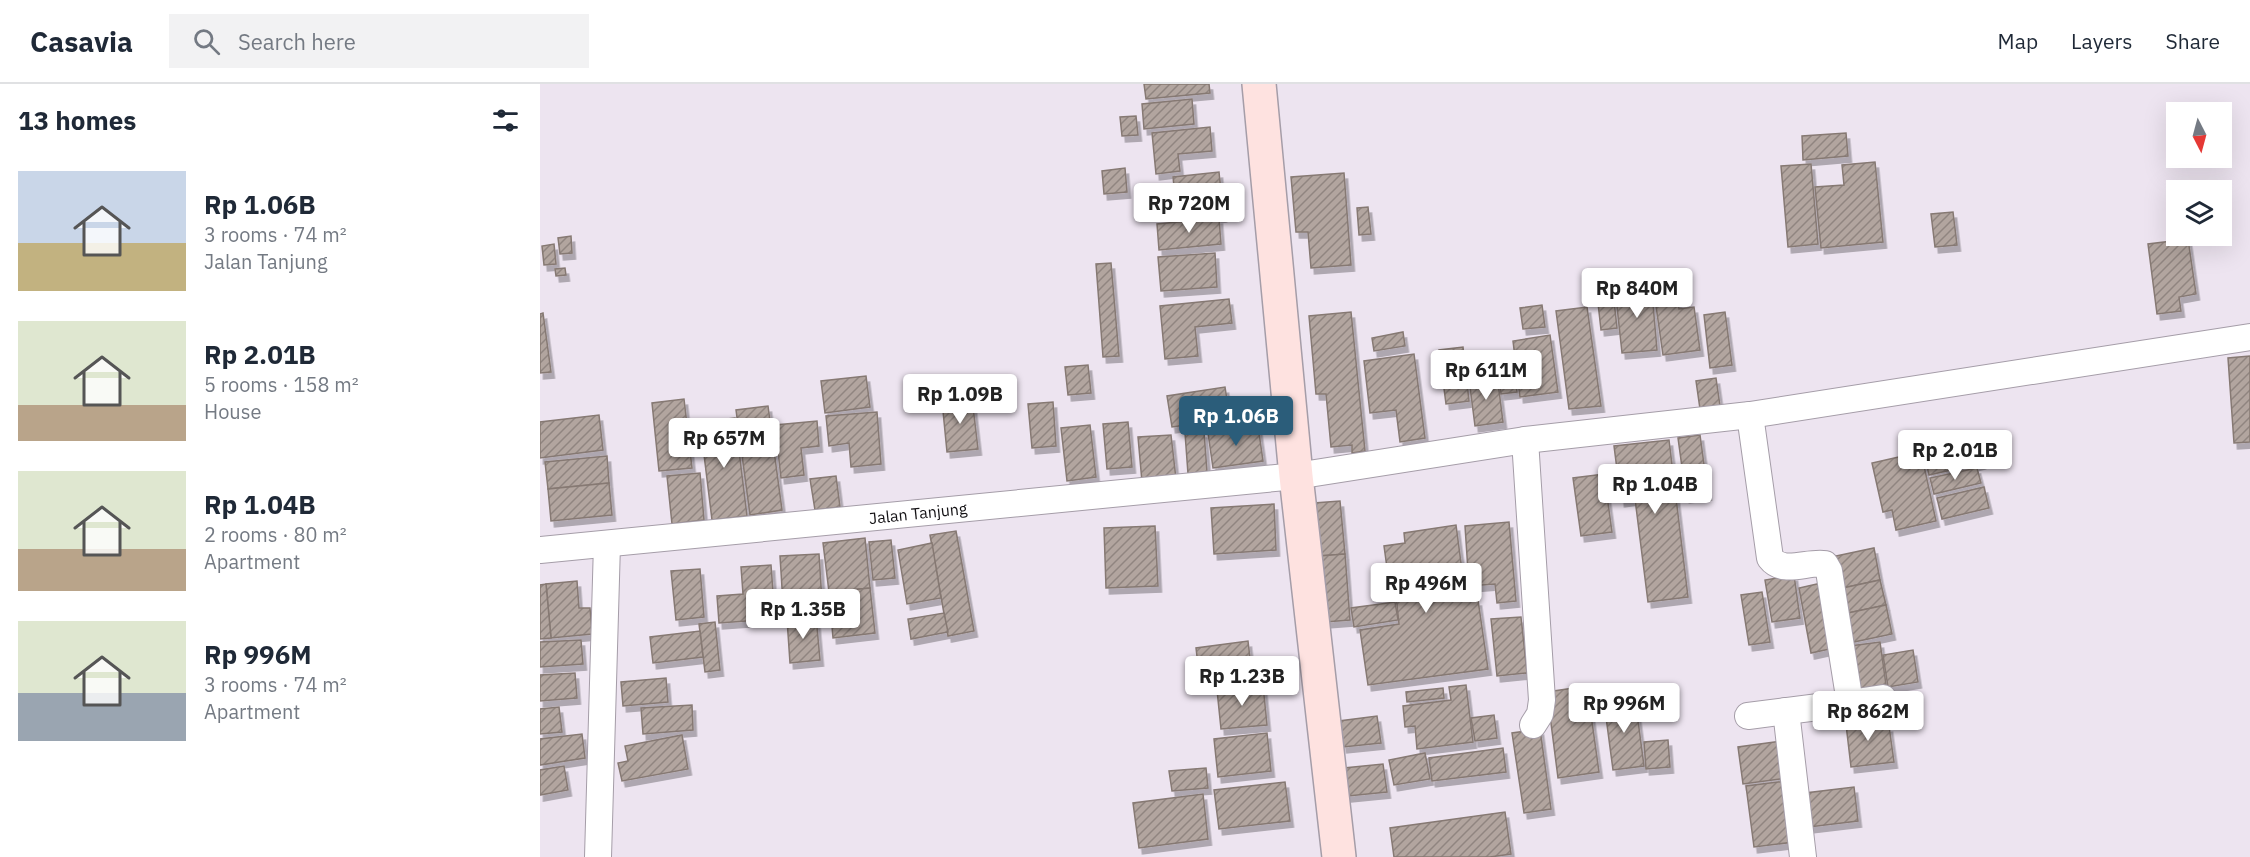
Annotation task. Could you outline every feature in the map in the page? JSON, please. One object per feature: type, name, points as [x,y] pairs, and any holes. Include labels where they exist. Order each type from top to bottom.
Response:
[{"type":"street","points":[[1259,84],[1296,476],[1339,857]]},
{"type":"street","name":"Jalan Tanjung","points":[[540,550],[1296,476],[1525,440],[1750,415],[2250,337]]},
{"type":"street","points":[[1750,415],[1770,558],[1774,564],[1784,567],[1825,564],[1829,571],[1850,703]]},
{"type":"street","points":[[1525,440],[1542,700],[1540,714],[1533,725]]},
{"type":"street","points":[[598,857],[607,544]]},
{"type":"street","points":[[1748,716],[1882,698]]},
{"type":"street","points":[[1786,711],[1803,857]]},
{"type":"building","points":[[1144,84],[1209,84],[1210,93],[1146,99]]},
{"type":"building","points":[[1192,99],[1194,124],[1144,129],[1142,104]]},
{"type":"building","points":[[1136,116],[1138,135],[1122,136],[1120,117]]},
{"type":"building","points":[[1210,127],[1212,151],[1178,154],[1180,171],[1156,174],[1152,133]]},
{"type":"building","points":[[1846,133],[1848,156],[1803,160],[1802,136]]},
{"type":"building","points":[[1875,162],[1883,242],[1821,248],[1815,187],[1844,185],[1842,165]]},
{"type":"building","points":[[1811,164],[1818,244],[1788,247],[1781,166]]},
{"type":"building","points":[[1125,168],[1127,192],[1104,194],[1102,171]]},
{"type":"building","points":[[1219,172],[1222,201],[1176,205],[1173,177]]},
{"type":"building","points":[[1344,173],[1351,265],[1311,268],[1308,232],[1296,232],[1291,177]]},
{"type":"building","points":[[1221,203],[1223,216],[1181,220],[1179,207]]},
{"type":"building","points":[[1368,207],[1371,234],[1359,235],[1357,208]]},
{"type":"building","points":[[1953,212],[1957,245],[1935,247],[1931,214]]},
{"type":"building","points":[[1219,218],[1221,244],[1159,250],[1157,224]]},
{"type":"building","points":[[571,236],[572,253],[560,254],[558,238]]},
{"type":"building","points":[[2166,242],[2166,246],[2189,246],[2196,294],[2179,297],[2181,311],[2157,314],[2148,244]]},
{"type":"building","points":[[554,244],[556,264],[544,265],[542,246]]},
{"type":"building","points":[[1215,253],[1217,287],[1161,291],[1158,257]]},
{"type":"building","points":[[1111,263],[1119,356],[1103,357],[1096,264]]},
{"type":"building","points":[[565,268],[566,275],[556,276],[555,269]]},
{"type":"building","points":[[1675,275],[1679,309],[1694,307],[1700,350],[1663,355],[1652,278]]},
{"type":"building","points":[[1651,281],[1657,350],[1622,353],[1616,297],[1633,295],[1632,283]]},
{"type":"building","points":[[1229,299],[1232,323],[1195,327],[1198,356],[1165,359],[1160,306]]},
{"type":"building","points":[[1614,301],[1617,328],[1601,330],[1598,303]]},
{"type":"building","points":[[1542,305],[1545,327],[1523,329],[1520,308]]},
{"type":"building","points":[[1587,307],[1601,406],[1569,409],[1556,311]]},
{"type":"building","points":[[1351,312],[1365,451],[1352,453],[1352,445],[1331,447],[1326,394],[1316,394],[1309,316]]},
{"type":"building","points":[[1725,312],[1732,365],[1710,368],[1704,315]]},
{"type":"building","points":[[543,313],[551,372],[540,373],[540,314]]},
{"type":"building","points":[[1403,332],[1405,346],[1374,351],[1372,338]]},
{"type":"building","points":[[1550,335],[1558,392],[1520,397],[1513,341]]},
{"type":"building","points":[[1463,347],[1469,401],[1446,404],[1439,350]]},
{"type":"building","points":[[1414,354],[1425,438],[1400,442],[1396,410],[1370,413],[1364,361]]},
{"type":"building","points":[[2250,356],[2250,442],[2234,443],[2228,358]]},
{"type":"building","points":[[1513,362],[1517,392],[1501,394],[1497,364]]},
{"type":"building","points":[[1088,365],[1091,393],[1068,395],[1065,367]]},
{"type":"building","points":[[1497,375],[1503,422],[1475,426],[1469,379]]},
{"type":"building","points":[[866,376],[870,407],[825,413],[821,381]]},
{"type":"building","points":[[1716,378],[1720,406],[1700,409],[1696,381]]},
{"type":"building","points":[[1225,387],[1230,419],[1172,427],[1167,396]]},
{"type":"building","points":[[972,398],[978,449],[947,452],[942,401]]},
{"type":"building","points":[[684,399],[692,468],[659,471],[652,403]]},
{"type":"building","points":[[1053,402],[1056,446],[1032,448],[1028,404]]},
{"type":"building","points":[[768,406],[782,510],[750,515],[736,410]]},
{"type":"building","points":[[877,412],[881,464],[851,467],[849,443],[829,446],[826,416]]},
{"type":"building","points":[[599,415],[603,450],[540,458],[540,422]]},
{"type":"building","points":[[735,418],[747,516],[712,520],[700,422]]},
{"type":"building","points":[[817,421],[819,446],[801,448],[804,475],[781,478],[775,425]]},
{"type":"building","points":[[1128,422],[1132,467],[1107,469],[1103,424]]},
{"type":"building","points":[[1090,425],[1096,477],[1067,481],[1061,428]]},
{"type":"building","points":[[1258,426],[1263,461],[1213,468],[1208,433]]},
{"type":"building","points":[[1204,432],[1207,472],[1188,474],[1185,433]]},
{"type":"building","points":[[1171,435],[1176,479],[1142,482],[1138,437]]},
{"type":"building","points":[[1700,435],[1708,494],[1686,497],[1678,438]]},
{"type":"building","points":[[1976,437],[1982,463],[1929,475],[1923,450]]},
{"type":"building","points":[[1669,440],[1688,597],[1648,602],[1635,499],[1621,501],[1614,446]]},
{"type":"building","points":[[1921,452],[1936,521],[1896,530],[1892,510],[1883,512],[1872,463]]},
{"type":"building","points":[[607,456],[609,483],[548,489],[545,462]]},
{"type":"building","points":[[1977,468],[1981,483],[1934,494],[1930,478]]},
{"type":"building","points":[[700,473],[704,520],[672,524],[667,476]]},
{"type":"building","points":[[1604,474],[1612,532],[1581,536],[1573,478]]},
{"type":"building","points":[[836,476],[840,507],[815,510],[810,479]]},
{"type":"building","points":[[609,483],[612,515],[551,521],[548,489]]},
{"type":"building","points":[[1984,487],[1989,508],[1942,519],[1937,498]]},
{"type":"building","points":[[1340,501],[1345,554],[1319,556],[1314,503]]},
{"type":"building","points":[[1274,504],[1276,550],[1214,554],[1211,508]]},
{"type":"building","points":[[1509,522],[1516,601],[1497,603],[1495,584],[1469,586],[1465,526]]},
{"type":"building","points":[[1456,525],[1466,601],[1478,600],[1488,669],[1368,685],[1360,630],[1399,624],[1396,596],[1391,597],[1384,546],[1405,543],[1404,533]]},
{"type":"building","points":[[1155,526],[1158,586],[1106,588],[1104,528]]},
{"type":"building","points":[[956,531],[974,631],[948,636],[930,535]]},
{"type":"building","points":[[865,538],[870,588],[829,592],[823,543]]},
{"type":"building","points":[[891,540],[895,578],[873,580],[869,542]]},
{"type":"building","points":[[932,543],[941,598],[907,604],[898,550]]},
{"type":"building","points":[[1874,548],[1880,580],[1838,589],[1831,557]]},
{"type":"building","points":[[819,554],[822,602],[783,604],[780,556]]},
{"type":"building","points":[[1345,554],[1350,620],[1325,622],[1319,556]]},
{"type":"building","points":[[771,565],[775,619],[719,623],[717,596],[743,594],[741,567]]},
{"type":"building","points":[[700,569],[704,617],[676,620],[671,571]]},
{"type":"building","points":[[1794,575],[1800,618],[1772,622],[1765,580]]},
{"type":"building","points":[[1880,580],[1886,605],[1843,614],[1838,589]]},
{"type":"building","points":[[577,581],[579,608],[590,608],[592,634],[551,638],[546,584]]},
{"type":"building","points":[[1826,582],[1839,647],[1811,653],[1799,588]]},
{"type":"building","points":[[546,584],[551,638],[540,639],[540,585]]},
{"type":"building","points":[[870,588],[875,633],[833,638],[829,592]]},
{"type":"building","points":[[1762,592],[1770,642],[1749,645],[1741,595]]},
{"type":"building","points":[[1395,602],[1398,620],[1354,627],[1351,608]]},
{"type":"building","points":[[1886,605],[1892,634],[1849,643],[1843,614]]},
{"type":"building","points":[[944,613],[948,632],[911,639],[908,619]]},
{"type":"building","points":[[816,616],[820,660],[790,663],[787,619]]},
{"type":"building","points":[[1521,617],[1527,673],[1497,676],[1491,619]]},
{"type":"building","points":[[715,622],[720,670],[705,672],[699,624]]},
{"type":"building","points":[[700,631],[703,657],[653,663],[650,637]]},
{"type":"building","points":[[581,640],[583,664],[540,667],[540,642]]},
{"type":"building","points":[[1248,641],[1252,676],[1200,682],[1196,648]]},
{"type":"building","points":[[1880,642],[1887,692],[1857,697],[1850,646]]},
{"type":"building","points":[[1913,650],[1918,682],[1888,687],[1883,655]]},
{"type":"building","points":[[575,673],[577,698],[540,701],[540,675]]},
{"type":"building","points":[[666,678],[668,702],[623,706],[621,682]]},
{"type":"building","points":[[1263,685],[1267,725],[1221,729],[1217,690]]},
{"type":"building","points":[[1466,685],[1473,742],[1417,749],[1415,726],[1405,727],[1403,706],[1451,700],[1449,687]]},
{"type":"building","points":[[1587,686],[1599,772],[1558,778],[1547,692]]},
{"type":"building","points":[[1443,688],[1444,698],[1407,702],[1406,692]]},
{"type":"building","points":[[1635,698],[1644,766],[1613,770],[1604,702]]},
{"type":"building","points":[[692,705],[693,730],[643,734],[641,708]]},
{"type":"building","points":[[559,707],[562,732],[540,734],[540,709]]},
{"type":"building","points":[[1869,713],[1871,729],[1889,726],[1894,762],[1851,767],[1845,716]]},
{"type":"building","points":[[1494,715],[1497,738],[1475,741],[1471,718]]},
{"type":"building","points":[[1377,716],[1381,743],[1343,747],[1339,721]]},
{"type":"building","points":[[1540,729],[1551,809],[1524,813],[1512,733]]},
{"type":"building","points":[[1267,733],[1271,771],[1218,777],[1214,739]]},
{"type":"building","points":[[582,734],[585,758],[540,765],[540,739]]},
{"type":"building","points":[[682,735],[688,769],[622,781],[618,763],[628,761],[625,746]]},
{"type":"building","points":[[1668,740],[1670,767],[1646,769],[1644,742]]},
{"type":"building","points":[[1782,741],[1787,778],[1743,784],[1738,747]]},
{"type":"building","points":[[1503,748],[1506,772],[1432,781],[1429,758]]},
{"type":"building","points":[[1425,753],[1430,779],[1394,785],[1389,760]]},
{"type":"building","points":[[1383,764],[1387,792],[1338,797],[1334,769]]},
{"type":"building","points":[[564,766],[568,790],[540,795],[540,770]]},
{"type":"building","points":[[1206,768],[1208,788],[1172,791],[1169,771]]},
{"type":"building","points":[[1787,781],[1794,842],[1754,847],[1746,786]]},
{"type":"building","points":[[1285,782],[1290,821],[1219,829],[1214,790]]},
{"type":"building","points":[[1854,787],[1858,821],[1809,827],[1805,793]]},
{"type":"building","points":[[1203,794],[1208,839],[1139,848],[1133,803]]},
{"type":"building","points":[[1505,812],[1511,854],[1490,857],[1394,857],[1390,828]]}]
